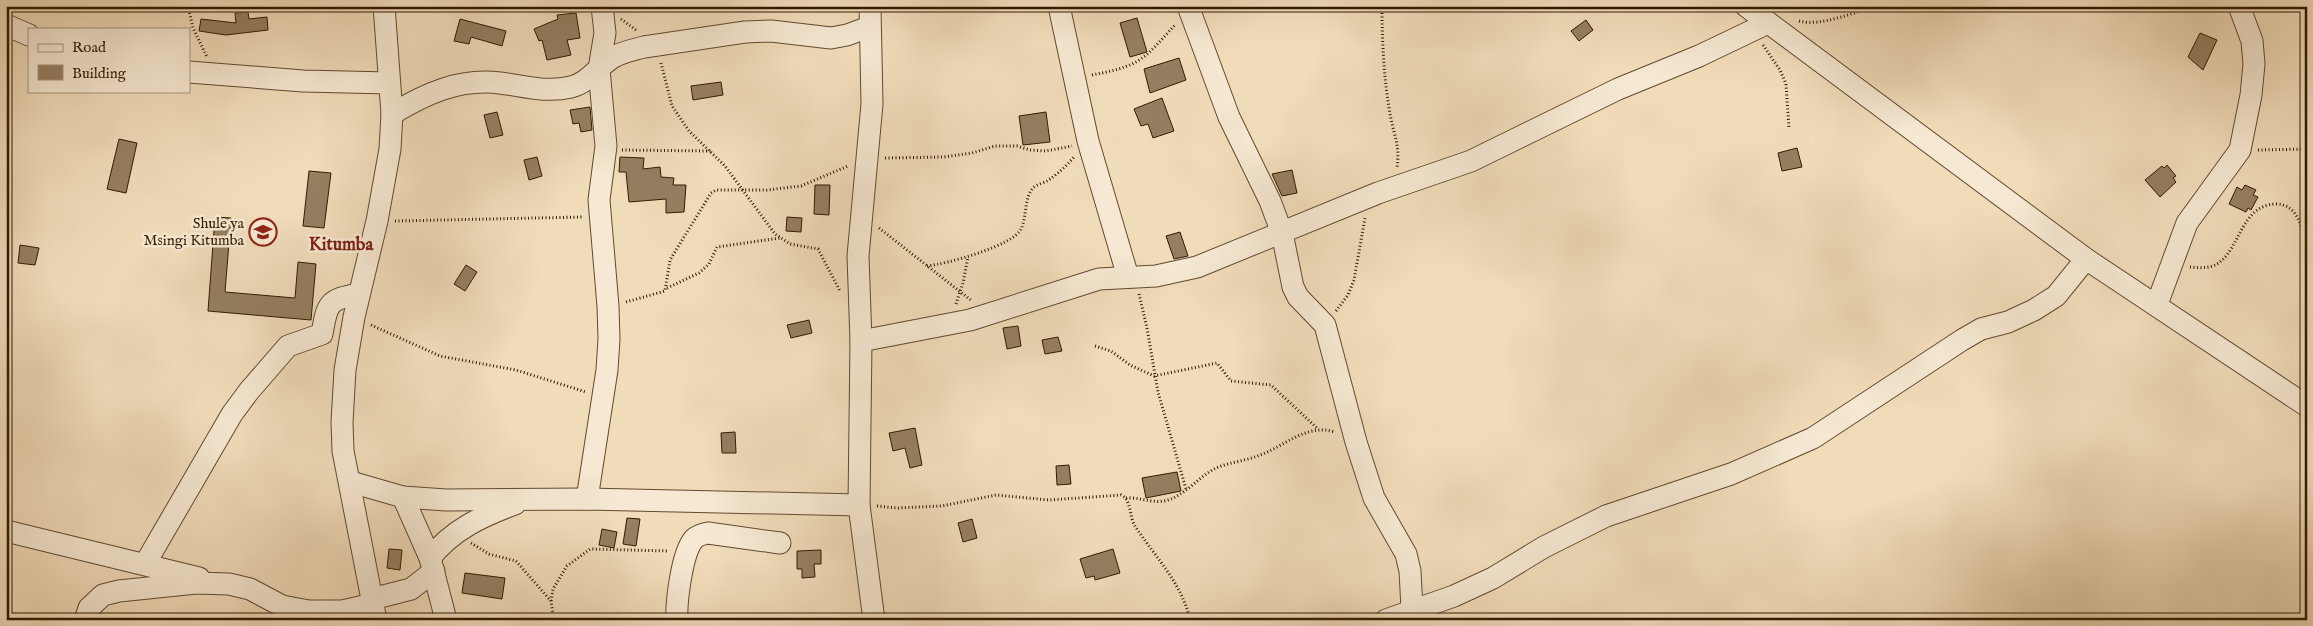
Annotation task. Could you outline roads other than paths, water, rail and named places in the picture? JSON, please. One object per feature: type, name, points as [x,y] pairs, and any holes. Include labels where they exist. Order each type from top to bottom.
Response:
[{"type":"street","points":[[374,608],[351,482],[343,450],[342,422],[345,370],[354,317],[377,221],[390,149],[392,114],[384,6]]},
{"type":"street","points":[[1059,6],[1086,142],[1128,277]]},
{"type":"street","points":[[1746,6],[1760,27],[2086,258],[2307,406]]},
{"type":"street","points":[[2157,304],[2187,222],[2240,150],[2251,94],[2254,64],[2252,41],[2239,6]]},
{"type":"street","points":[[1189,8],[1228,117],[1270,201],[1282,233],[1298,297],[1326,325],[1356,442],[1374,498],[1406,554],[1410,572],[1414,614]]},
{"type":"street","points":[[587,499],[607,370],[608,306],[599,216],[600,180],[606,146],[600,69],[605,33],[611,12]]},
{"type":"street","points":[[392,114],[437,90],[469,82],[500,83],[540,90],[560,89],[574,86],[600,69],[612,58],[628,51],[745,32],[771,31],[831,38],[847,35],[869,17]]},
{"type":"street","points":[[869,17],[872,104],[858,256],[861,341],[859,505],[874,620]]},
{"type":"street","points":[[6,25],[28,35]]},
{"type":"street","points":[[861,341],[989,315],[1099,279],[1156,276],[1197,267],[1383,191],[1471,161],[1561,119],[1618,89],[1699,56],[1760,27]]},
{"type":"street","points":[[190,72],[217,76],[303,81],[389,83]]},
{"type":"street","points":[[1386,620],[1414,614],[1493,578],[1544,548],[1606,516],[1731,474],[1813,438],[1962,340],[1981,329],[2008,322],[2034,310],[2056,296],[2086,258]]},
{"type":"street","points":[[145,564],[232,414],[249,391],[288,346],[322,334],[325,311],[335,300],[359,294]]},
{"type":"street","points":[[351,482],[403,496],[446,500],[587,499],[859,505]]},
{"type":"street","points":[[403,496],[432,564],[446,620]]},
{"type":"street","points":[[6,531],[216,583],[250,589],[282,606],[309,611],[342,611],[374,608],[411,589],[432,564],[449,537],[498,511],[529,499]]},
{"type":"street","points":[[677,620],[677,599],[688,552],[693,540],[700,535],[708,533],[780,543]]},
{"type":"street","points":[[85,620],[89,608],[103,595],[120,591],[216,583]]},
{"type":"place","name":"Shule ya Msingi Kitumba","points":[[263,232]]},
{"type":"district","name":"Kitumba","points":[[341,244]]}]
